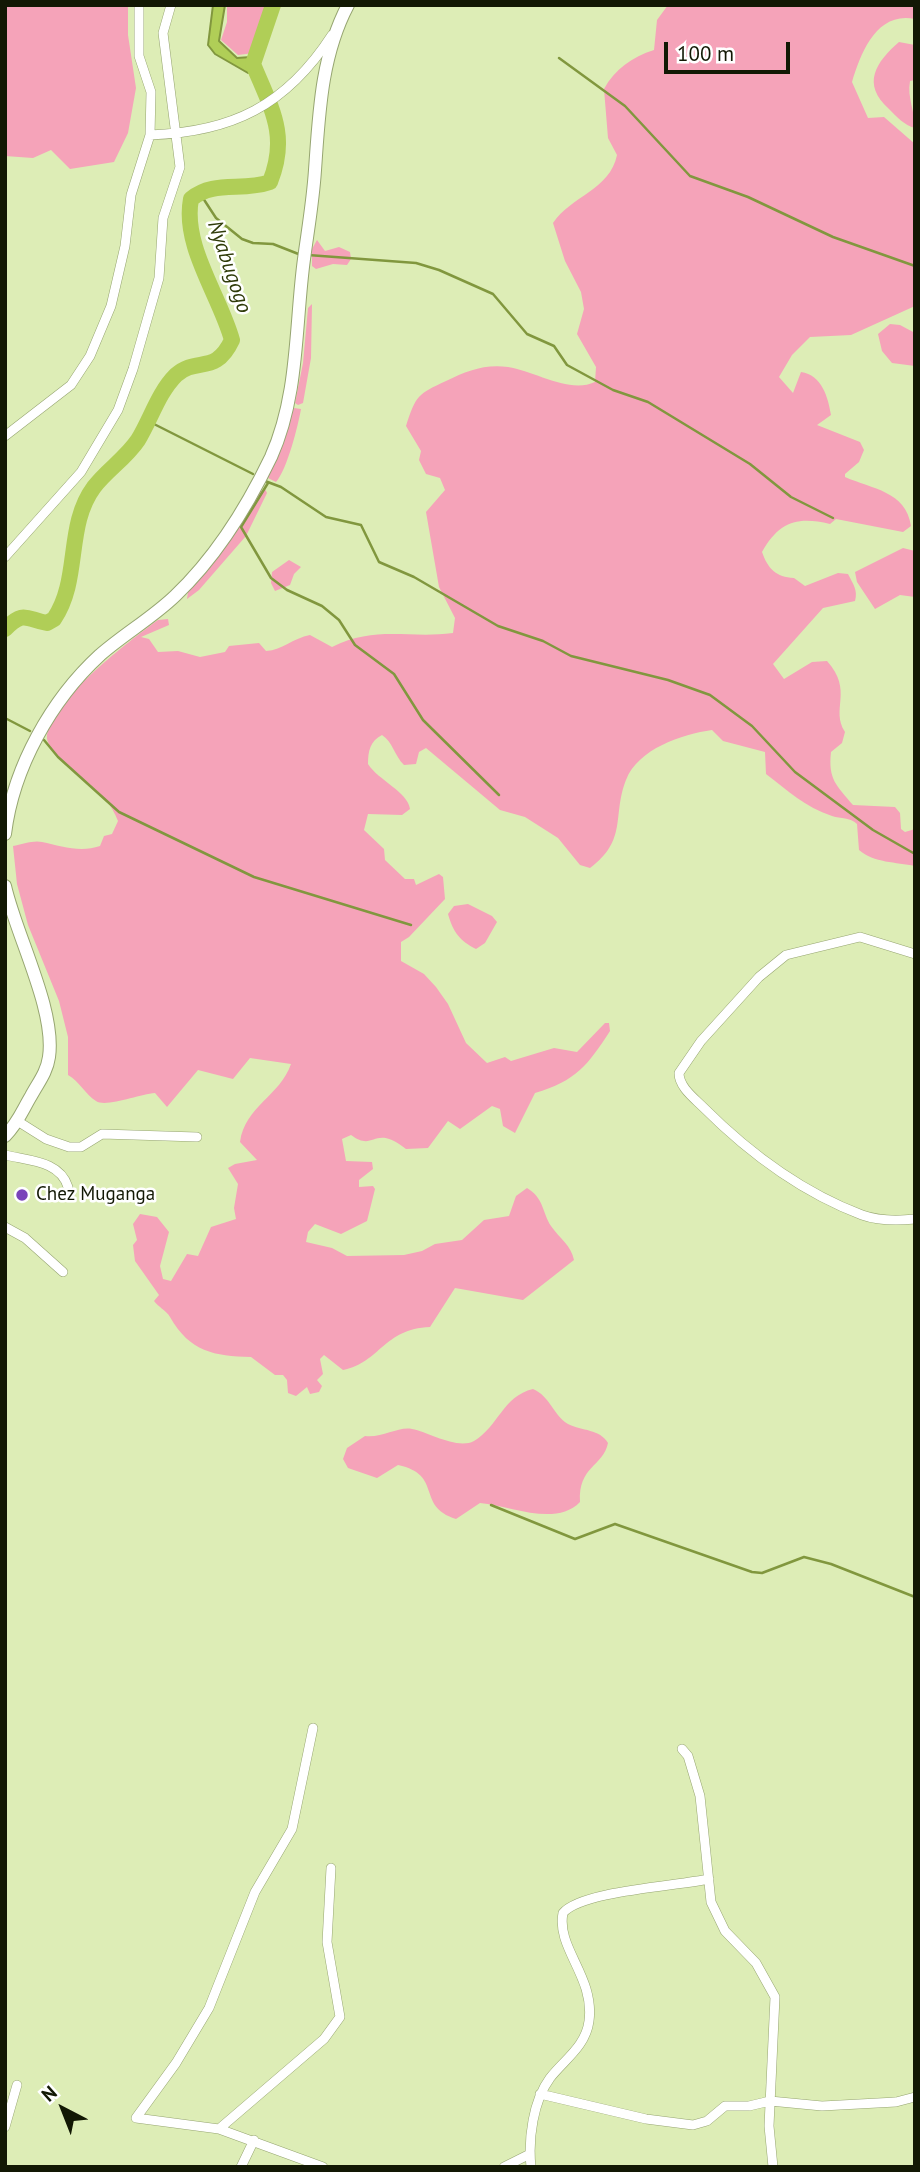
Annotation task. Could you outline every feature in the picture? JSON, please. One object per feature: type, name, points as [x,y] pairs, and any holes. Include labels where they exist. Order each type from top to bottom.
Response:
[{"type":"highway","points":[[5,834],[22,771],[38,736],[65,693],[101,654],[177,594],[221,540],[253,492],[271,456],[283,422],[297,353],[323,79],[340,20],[348,5]]},
{"type":"highway","points":[[5,886],[19,938],[42,1003],[50,1046],[44,1073],[19,1122],[5,1136]]},
{"type":"street","points":[[5,436],[71,385],[99,337],[114,295],[125,246],[131,195],[150,135],[150,92],[138,45],[139,5]]},
{"type":"street","points":[[5,557],[81,472],[118,410],[159,278],[163,218],[179,175],[177,134],[166,75],[163,33],[171,5]]},
{"type":"street","points":[[150,135],[201,132],[234,123],[283,90],[317,56],[340,20]]},
{"type":"street","points":[[915,954],[860,937],[786,955],[759,977],[701,1041],[679,1073],[681,1083],[696,1100],[760,1159],[862,1215],[890,1221],[915,1219]]},
{"type":"street","points":[[19,1122],[46,1139],[69,1147],[81,1147],[102,1135],[197,1137]]},
{"type":"street","points":[[5,1155],[57,1168],[64,1174],[68,1187]]},
{"type":"street","points":[[5,1227],[25,1238],[63,1272]]},
{"type":"street","points":[[313,1728],[292,1829],[255,1892],[209,2008],[176,2063],[136,2118],[219,2129],[323,2167]]},
{"type":"street","points":[[682,1749],[688,1756],[701,1796],[710,1902],[725,1931],[756,1962],[775,1997],[770,2101],[774,2167]]},
{"type":"street","points":[[219,2129],[324,2039],[340,2017],[327,1942],[331,1868]]},
{"type":"street","points":[[531,2167],[530,2154],[540,2094],[583,2040],[589,2021],[587,1986],[563,1934],[563,1913],[575,1903],[594,1898],[709,1880]]},
{"type":"street","points":[[5,2127],[17,2085]]},
{"type":"street","points":[[540,2094],[646,2119],[693,2125],[707,2121],[725,2106],[749,2106],[770,2101],[841,2105],[896,2102],[915,2096]]},
{"type":"street","points":[[241,2167],[254,2140]]},
{"type":"street","points":[[504,2167],[530,2154]]},
{"type":"shaded area","points":[[5,5],[128,5],[128,35],[136,88],[128,133],[114,162],[70,169],[51,150],[33,158],[5,156]]},
{"type":"shaded area","points":[[213,5],[225,5],[219,41],[237,58],[251,57],[253,64],[248,73],[215,54],[208,45]]},
{"type":"shaded area","points":[[227,5],[270,5],[254,53],[238,55],[221,40],[227,22]]},
{"type":"shaded area","points":[[668,5],[915,5],[915,19],[890,21],[873,36],[860,58],[852,82],[868,118],[884,117],[915,144],[915,306],[851,335],[810,337],[792,355],[779,377],[793,393],[801,372],[819,382],[826,394],[831,415],[817,425],[860,442],[864,450],[859,462],[845,477],[895,498],[908,514],[911,526],[903,532],[836,519],[830,524],[798,521],[775,534],[762,552],[774,571],[794,578],[805,586],[838,573],[848,574],[853,584],[855,601],[823,608],[773,664],[784,679],[812,662],[827,661],[835,672],[841,691],[840,715],[845,732],[842,743],[831,752],[834,781],[853,805],[895,807],[900,813],[901,829],[905,832],[915,829],[915,866],[878,860],[859,850],[857,824],[805,803],[766,774],[765,752],[723,741],[712,730],[688,735],[662,745],[632,769],[622,793],[617,827],[610,847],[590,868],[580,865],[558,838],[525,817],[500,810],[426,748],[419,752],[416,764],[404,765],[386,738],[382,735],[378,737],[370,747],[368,764],[404,797],[410,809],[402,815],[368,814],[364,830],[384,849],[385,860],[405,879],[414,879],[416,885],[439,874],[443,877],[445,899],[401,942],[401,961],[424,974],[436,987],[448,1004],[466,1043],[487,1063],[505,1057],[511,1061],[554,1048],[577,1052],[605,1023],[609,1023],[610,1031],[580,1070],[561,1083],[535,1093],[515,1133],[503,1126],[500,1109],[492,1106],[460,1129],[448,1121],[428,1148],[406,1149],[387,1138],[365,1141],[351,1135],[342,1139],[346,1161],[372,1162],[373,1169],[359,1180],[359,1187],[373,1186],[375,1189],[367,1221],[341,1234],[315,1224],[308,1232],[306,1242],[332,1248],[347,1256],[404,1255],[422,1251],[435,1244],[462,1240],[484,1220],[509,1216],[516,1196],[527,1188],[540,1201],[551,1226],[568,1246],[574,1260],[523,1300],[455,1288],[430,1327],[402,1333],[366,1360],[343,1370],[324,1355],[320,1359],[323,1374],[317,1380],[322,1386],[319,1392],[310,1394],[307,1387],[296,1396],[288,1393],[287,1380],[283,1375],[275,1375],[251,1357],[214,1353],[186,1338],[154,1301],[159,1295],[135,1261],[133,1245],[137,1240],[133,1224],[140,1214],[157,1217],[169,1232],[160,1266],[163,1279],[171,1281],[187,1254],[198,1256],[211,1227],[236,1219],[234,1208],[238,1184],[228,1168],[257,1160],[240,1142],[243,1130],[255,1110],[279,1085],[291,1064],[250,1058],[233,1079],[198,1070],[167,1107],[155,1093],[107,1103],[92,1098],[68,1075],[68,1037],[59,1001],[28,925],[17,884],[13,846],[39,842],[85,849],[100,846],[104,836],[112,834],[118,821],[113,810],[99,793],[56,755],[48,743],[47,735],[63,704],[78,688],[112,656],[158,620],[168,619],[169,625],[141,637],[149,639],[158,652],[178,651],[200,657],[225,652],[229,646],[259,643],[266,651],[272,650],[310,635],[332,647],[348,640],[378,634],[453,633],[455,618],[439,587],[426,512],[445,490],[440,478],[426,474],[419,460],[421,451],[406,426],[409,416],[424,393],[461,374],[483,367],[518,369],[563,384],[585,385],[595,382],[596,367],[577,334],[584,309],[581,292],[565,261],[553,223],[607,177],[613,167],[617,155],[608,138],[604,89],[613,75],[625,65],[654,50],[657,20]]},
{"type":"shaded area","points":[[899,42],[915,45],[915,80],[910,81],[909,87],[915,128],[907,125],[880,100],[874,82],[878,65]]},
{"type":"shaded area","points":[[317,240],[325,251],[339,247],[350,252],[351,259],[347,265],[333,264],[316,269],[312,266],[312,249]]},
{"type":"shaded area","points":[[312,304],[311,358],[303,403],[298,405],[295,403],[303,363],[308,308]]},
{"type":"shaded area","points":[[890,324],[900,325],[915,333],[915,366],[892,363],[882,351],[878,334]]},
{"type":"shaded area","points":[[294,408],[301,409],[297,426],[288,458],[276,482],[268,478]]},
{"type":"shaded area","points":[[265,489],[267,493],[246,536],[199,590],[187,599],[188,592],[212,565],[259,492]]},
{"type":"shaded area","points":[[903,548],[915,551],[915,597],[900,595],[875,609],[857,582],[855,572]]},
{"type":"shaded area","points":[[289,560],[301,567],[294,574],[290,585],[275,591],[271,583],[272,572]]},
{"type":"shaded area","points":[[468,904],[492,916],[497,922],[485,943],[476,949],[458,935],[448,914],[454,906]]},
{"type":"shaded area","points":[[533,1389],[544,1396],[568,1424],[596,1433],[608,1443],[583,1481],[580,1502],[570,1509],[546,1514],[480,1503],[456,1519],[436,1506],[426,1483],[412,1470],[398,1465],[377,1478],[348,1468],[343,1459],[347,1448],[365,1436],[402,1429],[412,1429],[460,1443],[474,1441],[489,1428],[514,1398]]},
{"type":"waterway","name":"Nyabugogo","points":[[5,629],[17,619],[25,617],[47,623],[54,619],[68,587],[79,518],[94,487],[138,440],[159,398],[176,375],[219,358],[232,340],[197,253],[192,235],[191,199],[209,190],[270,182],[278,150],[278,136],[271,108],[253,64],[273,5]]},
{"type":"waterway","points":[[559,58],[625,106],[690,176],[748,197],[833,237],[915,266]]},
{"type":"waterway","points":[[199,192],[216,218],[242,239],[253,243],[273,244],[301,255]]},
{"type":"waterway","points":[[308,255],[416,263],[493,294],[527,334],[554,346],[567,365],[613,390],[648,402],[750,464],[791,497],[833,518]]},
{"type":"waterway","points":[[148,421],[253,474]]},
{"type":"waterway","points":[[265,481],[281,487],[326,517],[361,525],[379,562],[414,577],[498,626],[543,641],[571,656],[668,680],[710,695],[752,726],[795,772],[873,830],[915,854]]},
{"type":"waterway","points":[[268,483],[241,527],[271,578],[287,590],[322,606],[339,620],[355,645],[394,674],[423,720],[499,795]]},
{"type":"waterway","points":[[5,718],[30,731]]},
{"type":"waterway","points":[[44,740],[58,757],[119,812],[254,877],[411,925]]},
{"type":"waterway","points":[[491,1505],[575,1539],[615,1524],[752,1572],[762,1573],[804,1557],[831,1564],[915,1597]]},
{"type":"place","name":"Chez Muganga","points":[[22,1195]]}]
